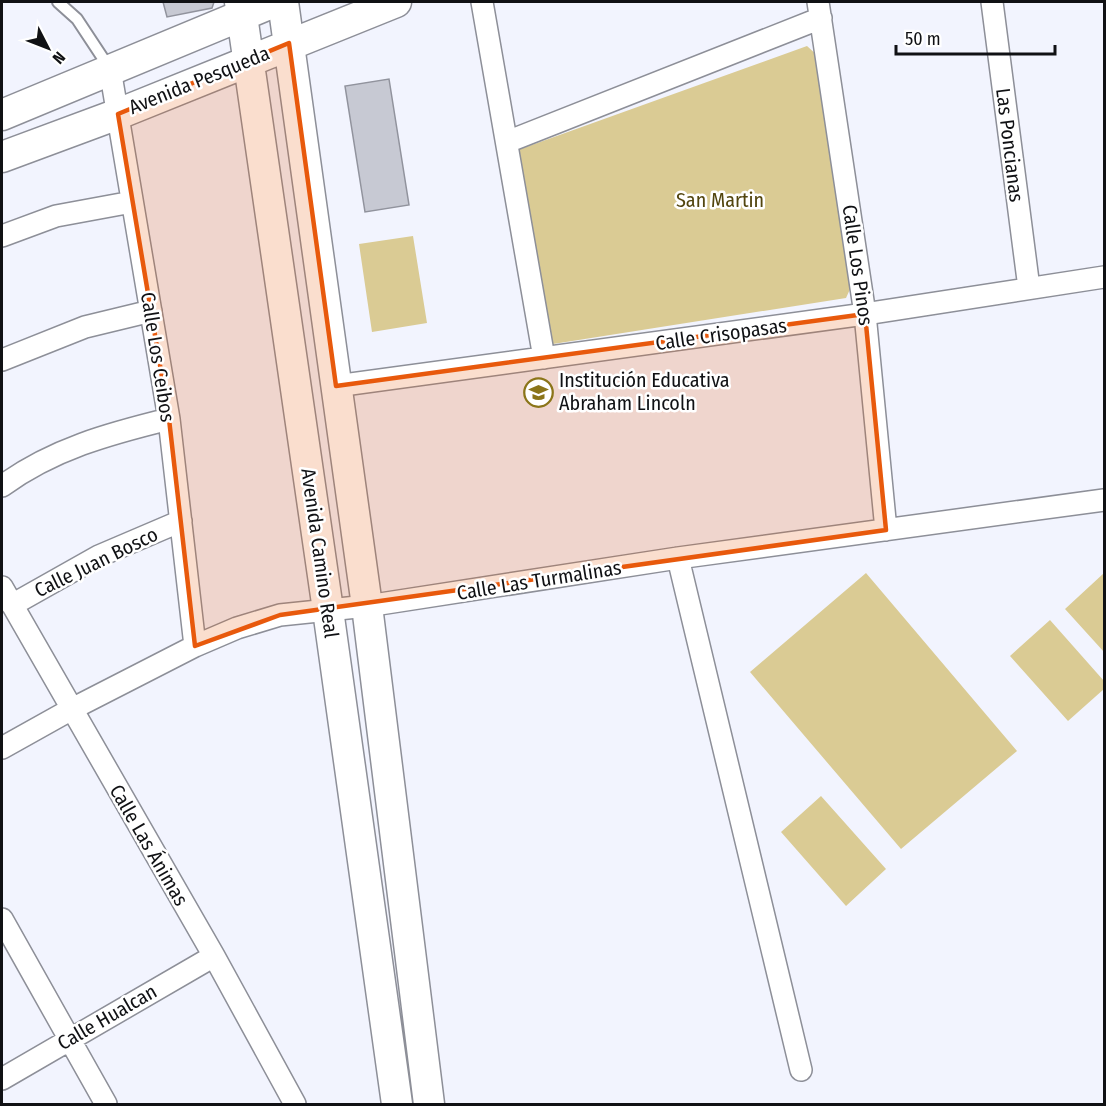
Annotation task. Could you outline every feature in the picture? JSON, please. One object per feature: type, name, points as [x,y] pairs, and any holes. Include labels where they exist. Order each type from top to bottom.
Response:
[{"type":"street","points":[[2,115],[110,69],[241,8],[274,2]]},
{"type":"street","name":"Avenida Camino Real","points":[[283,2],[367,606],[429,1104]]},
{"type":"street","name":"Avenida Pesqueda","points":[[2,157],[118,114],[289,43],[396,2]]},
{"type":"street","points":[[482,2],[544,358]]},
{"type":"street","name":"Las Poncianas","points":[[992,2],[1029,288]]},
{"type":"street","name":"Avenida Camino Real","points":[[241,8],[397,1104]]},
{"type":"street","points":[[507,142],[820,10]]},
{"type":"street","name":"Calle Los Pinos","points":[[820,10],[866,314],[886,530]]},
{"type":"street","name":"Calle Los Ceibos","points":[[110,69],[169,420],[195,646]]},
{"type":"street","points":[[2,236],[56,216],[132,201]]},
{"type":"street","name":"Calle Crisopasas","points":[[336,386],[866,314],[1104,277]]},
{"type":"street","points":[[2,360],[85,327],[151,311]]},
{"type":"street","points":[[2,486],[23,471],[94,438],[169,420]]},
{"type":"street","name":"Calle Las Turmalinas","points":[[2,748],[70,710],[195,646],[237,628],[280,615],[367,606],[678,558],[1104,500]]},
{"type":"street","name":"Calle Juan Bosco","points":[[7,596],[181,521]]},
{"type":"street","points":[[678,558],[801,1070]]},
{"type":"street","name":"Calle Las Ánimas","points":[[7,596],[70,710],[214,956],[295,1104]]},
{"type":"street","points":[[2,919],[106,1104]]},
{"type":"street","name":"Calle Hualcan","points":[[2,1079],[214,956]]},
{"type":"lane","points":[[58,2],[77,19],[110,69]]},
{"type":"highlighted area","points":[[289,43],[336,386],[865,314],[886,530],[280,615],[195,646],[169,419],[118,114]]},
{"type":"green space","name":"San Martin","points":[[807,46],[818,56],[851,287],[846,298],[553,344],[515,151]]},
{"type":"green space","points":[[413,236],[427,323],[372,332],[359,244]]},
{"type":"green space","points":[[866,573],[1017,751],[901,849],[750,672]]},
{"type":"green space","points":[[1104,573],[1104,652],[1065,609]]},
{"type":"green space","points":[[1050,620],[1104,681],[1104,689],[1068,721],[1010,656]]},
{"type":"green space","points":[[821,796],[886,869],[846,906],[781,832]]},
{"type":"building","points":[[163,2],[214,2],[212,8],[167,17]]},
{"type":"building","points":[[389,79],[409,205],[365,212],[345,86]]},
{"type":"place","name":"Institución Educativa Abraham Lincoln","points":[[538,392]]}]
